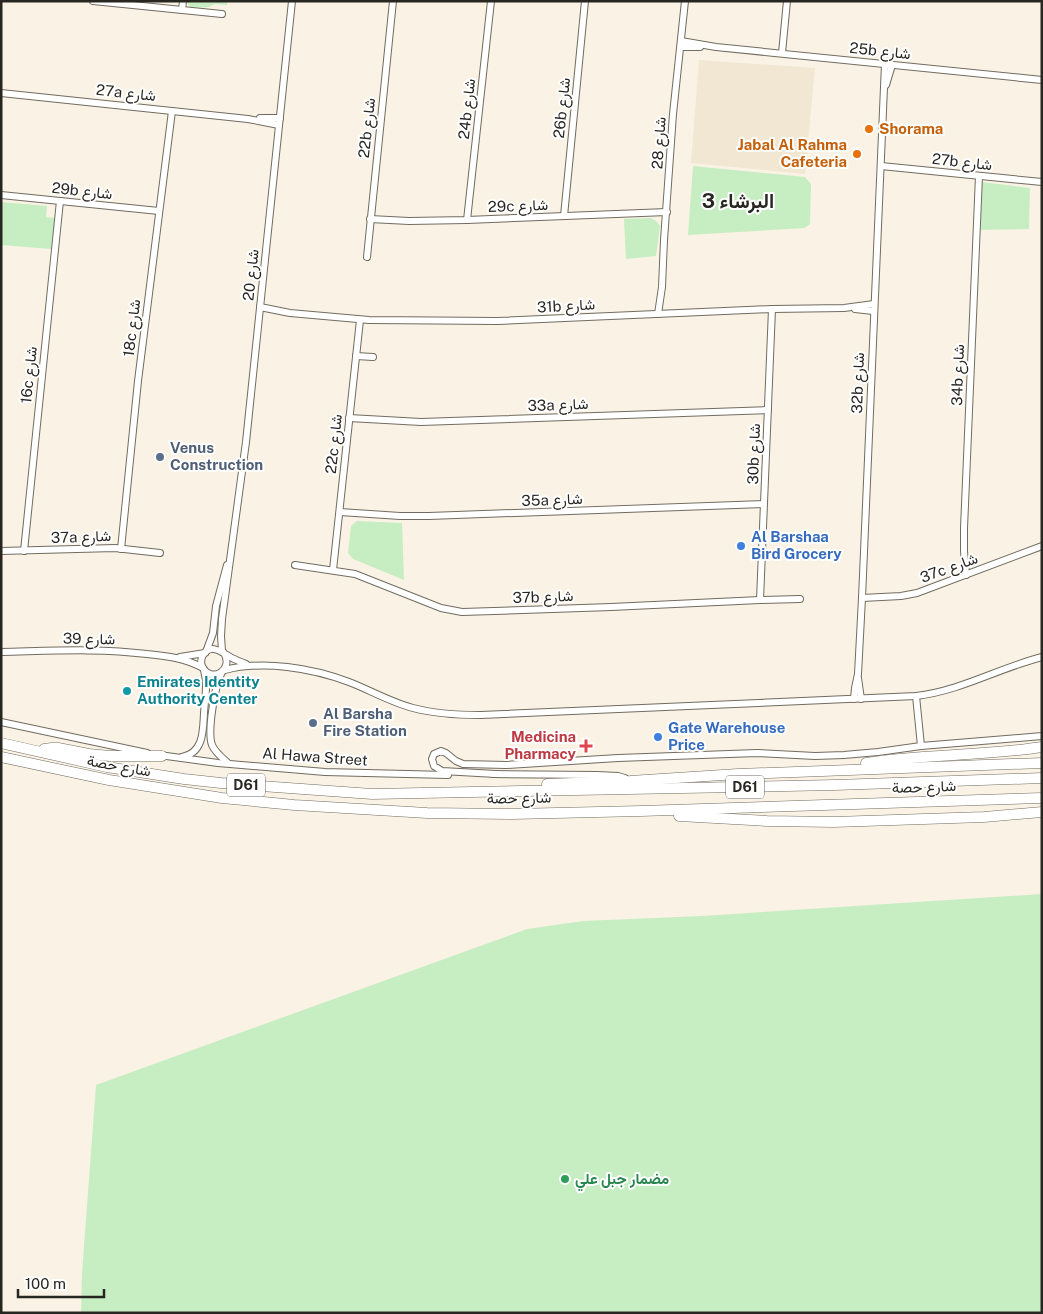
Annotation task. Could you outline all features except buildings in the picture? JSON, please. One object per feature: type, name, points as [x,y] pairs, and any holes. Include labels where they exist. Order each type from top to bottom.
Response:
[{"type":"main road","name":"شارع حصة","points":[[1,742],[107,767],[184,779],[221,784],[372,794],[849,785],[1037,778]]},
{"type":"main road","points":[[830,770],[896,759],[1042,747]]},
{"type":"main road","points":[[38,751],[52,748],[110,756],[166,756]]},
{"type":"main road","name":"شارع حصة","points":[[1,757],[147,787],[222,798],[294,806],[460,814],[640,812],[1039,798]]},
{"type":"main road","name":"D61","points":[[830,770],[1042,763]]},
{"type":"main road","name":"شارع حصة","points":[[457,792],[491,787],[830,770]]},
{"type":"main road","points":[[640,812],[703,818],[834,822],[984,817],[1042,812]]},
{"type":"main road","points":[[984,817],[1042,819]]},
{"type":"street","points":[[93,1],[222,14]]},
{"type":"street","points":[[182,10],[183,1]]},
{"type":"street","name":"شارع 20","points":[[223,652],[222,628],[246,442],[292,1]]},
{"type":"street","name":"22b شارع","points":[[366,257],[393,1]]},
{"type":"street","name":"24b شارع","points":[[468,220],[490,1]]},
{"type":"street","name":"26b شارع","points":[[564,216],[585,1]]},
{"type":"street","name":"شارع 28","points":[[661,314],[673,114],[685,1]]},
{"type":"street","points":[[782,53],[787,1]]},
{"type":"street","name":"25b شارع","points":[[681,44],[1042,80]]},
{"type":"street","name":"32b شارع","points":[[858,699],[855,688],[858,674],[862,598],[880,166],[884,93],[888,64]]},
{"type":"street","name":"27a شارع","points":[[1,93],[280,121]]},
{"type":"street","name":"18c شارع","points":[[121,549],[138,381],[172,111]]},
{"type":"street","name":"27b شارع","points":[[880,166],[1042,182]]},
{"type":"street","name":"34b شارع","points":[[966,575],[964,528],[979,176]]},
{"type":"street","name":"29b شارع","points":[[1,195],[159,211]]},
{"type":"street","name":"16c شارع","points":[[24,551],[60,201]]},
{"type":"street","name":"29c شارع","points":[[370,219],[409,221],[468,220],[667,212]]},
{"type":"street","name":"31b شارع","points":[[260,310],[360,320],[505,321],[772,310],[874,308]]},
{"type":"street","name":"30b شارع","points":[[760,600],[772,310]]},
{"type":"street","name":"22c شارع","points":[[333,570],[360,320]]},
{"type":"street","points":[[356,356],[373,357]]},
{"type":"street","name":"33a شارع","points":[[350,418],[421,422],[768,410]]},
{"type":"street","name":"35a شارع","points":[[340,512],[429,516],[764,504]]},
{"type":"street","name":"37c شارع","points":[[862,598],[909,594],[924,590],[1042,546]]},
{"type":"street","name":"37a شارع","points":[[1,551],[121,549],[160,552]]},
{"type":"street","name":"شارع 20","points":[[205,653],[213,633],[218,599],[231,552]]},
{"type":"street","name":"37b شارع","points":[[295,565],[365,577],[441,608],[462,612],[800,599]]},
{"type":"street","points":[[166,756],[187,756],[192,753],[202,737],[207,687],[202,660],[205,653],[212,649],[218,649],[236,660],[250,665]]},
{"type":"street","name":"شارع 39","points":[[1,652],[98,650],[142,653],[176,657],[204,669]]},
{"type":"street","points":[[223,652],[227,663],[216,689],[210,736],[216,752],[228,763]]},
{"type":"street","name":"شارع 39","points":[[176,657],[205,653]]},
{"type":"street","points":[[204,669],[214,674],[250,665],[292,668],[324,674],[348,682],[404,706],[451,714],[496,714],[916,696],[947,690],[1042,657]]},
{"type":"street","points":[[916,696],[921,746],[1042,736]]},
{"type":"street","name":"Al Hawa Street","points":[[1,722],[166,756],[228,763],[325,772],[481,776],[496,774],[618,776],[630,781]]},
{"type":"street","name":"شارع حصة","points":[[496,774],[442,771],[434,766],[432,759],[436,752],[441,751],[463,764],[521,765],[618,758],[763,753],[803,756],[844,755],[921,746]]},
{"type":"shaded area","points":[[699,60],[815,68],[805,174],[691,163]]},
{"type":"green space","points":[[186,1],[227,1],[227,5],[215,4],[209,7],[191,8]]},
{"type":"green space","points":[[693,166],[805,177],[811,184],[810,224],[805,228],[688,235]]},
{"type":"green space","points":[[982,182],[1030,188],[1029,229],[978,230]]},
{"type":"green space","points":[[1,202],[47,206],[46,217],[55,218],[51,249],[1,245]]},
{"type":"green space","points":[[651,218],[660,226],[656,256],[626,259],[624,219]]},
{"type":"green space","points":[[357,521],[402,523],[404,580],[353,559],[348,553],[351,526]]},
{"type":"green space","name":"مضمار جبل علي","points":[[1042,894],[1042,1313],[81,1313],[82,1273],[96,1085],[527,929],[583,921],[702,916]]},
{"type":"place","name":"Shorama","points":[[869,129]]},
{"type":"place","name":"Jabal Al Rahma Cafeteria","points":[[857,154]]},
{"type":"place","name":"Venus Construction","points":[[160,457]]},
{"type":"place","name":"Al Barshaa Bird Grocery","points":[[741,546]]},
{"type":"place","name":"Emirates Identity Authority Center","points":[[127,691]]},
{"type":"place","name":"Al Barsha Fire Station","points":[[313,723]]},
{"type":"place","name":"Gate Warehouse Price","points":[[658,737]]},
{"type":"place","name":"Medicina Pharmacy","points":[[586,746]]},
{"type":"place","name":"مضمار جبل علي","points":[[565,1179]]},
{"type":"district","name":"البرشاء 3","points":[[738,201]]}]
